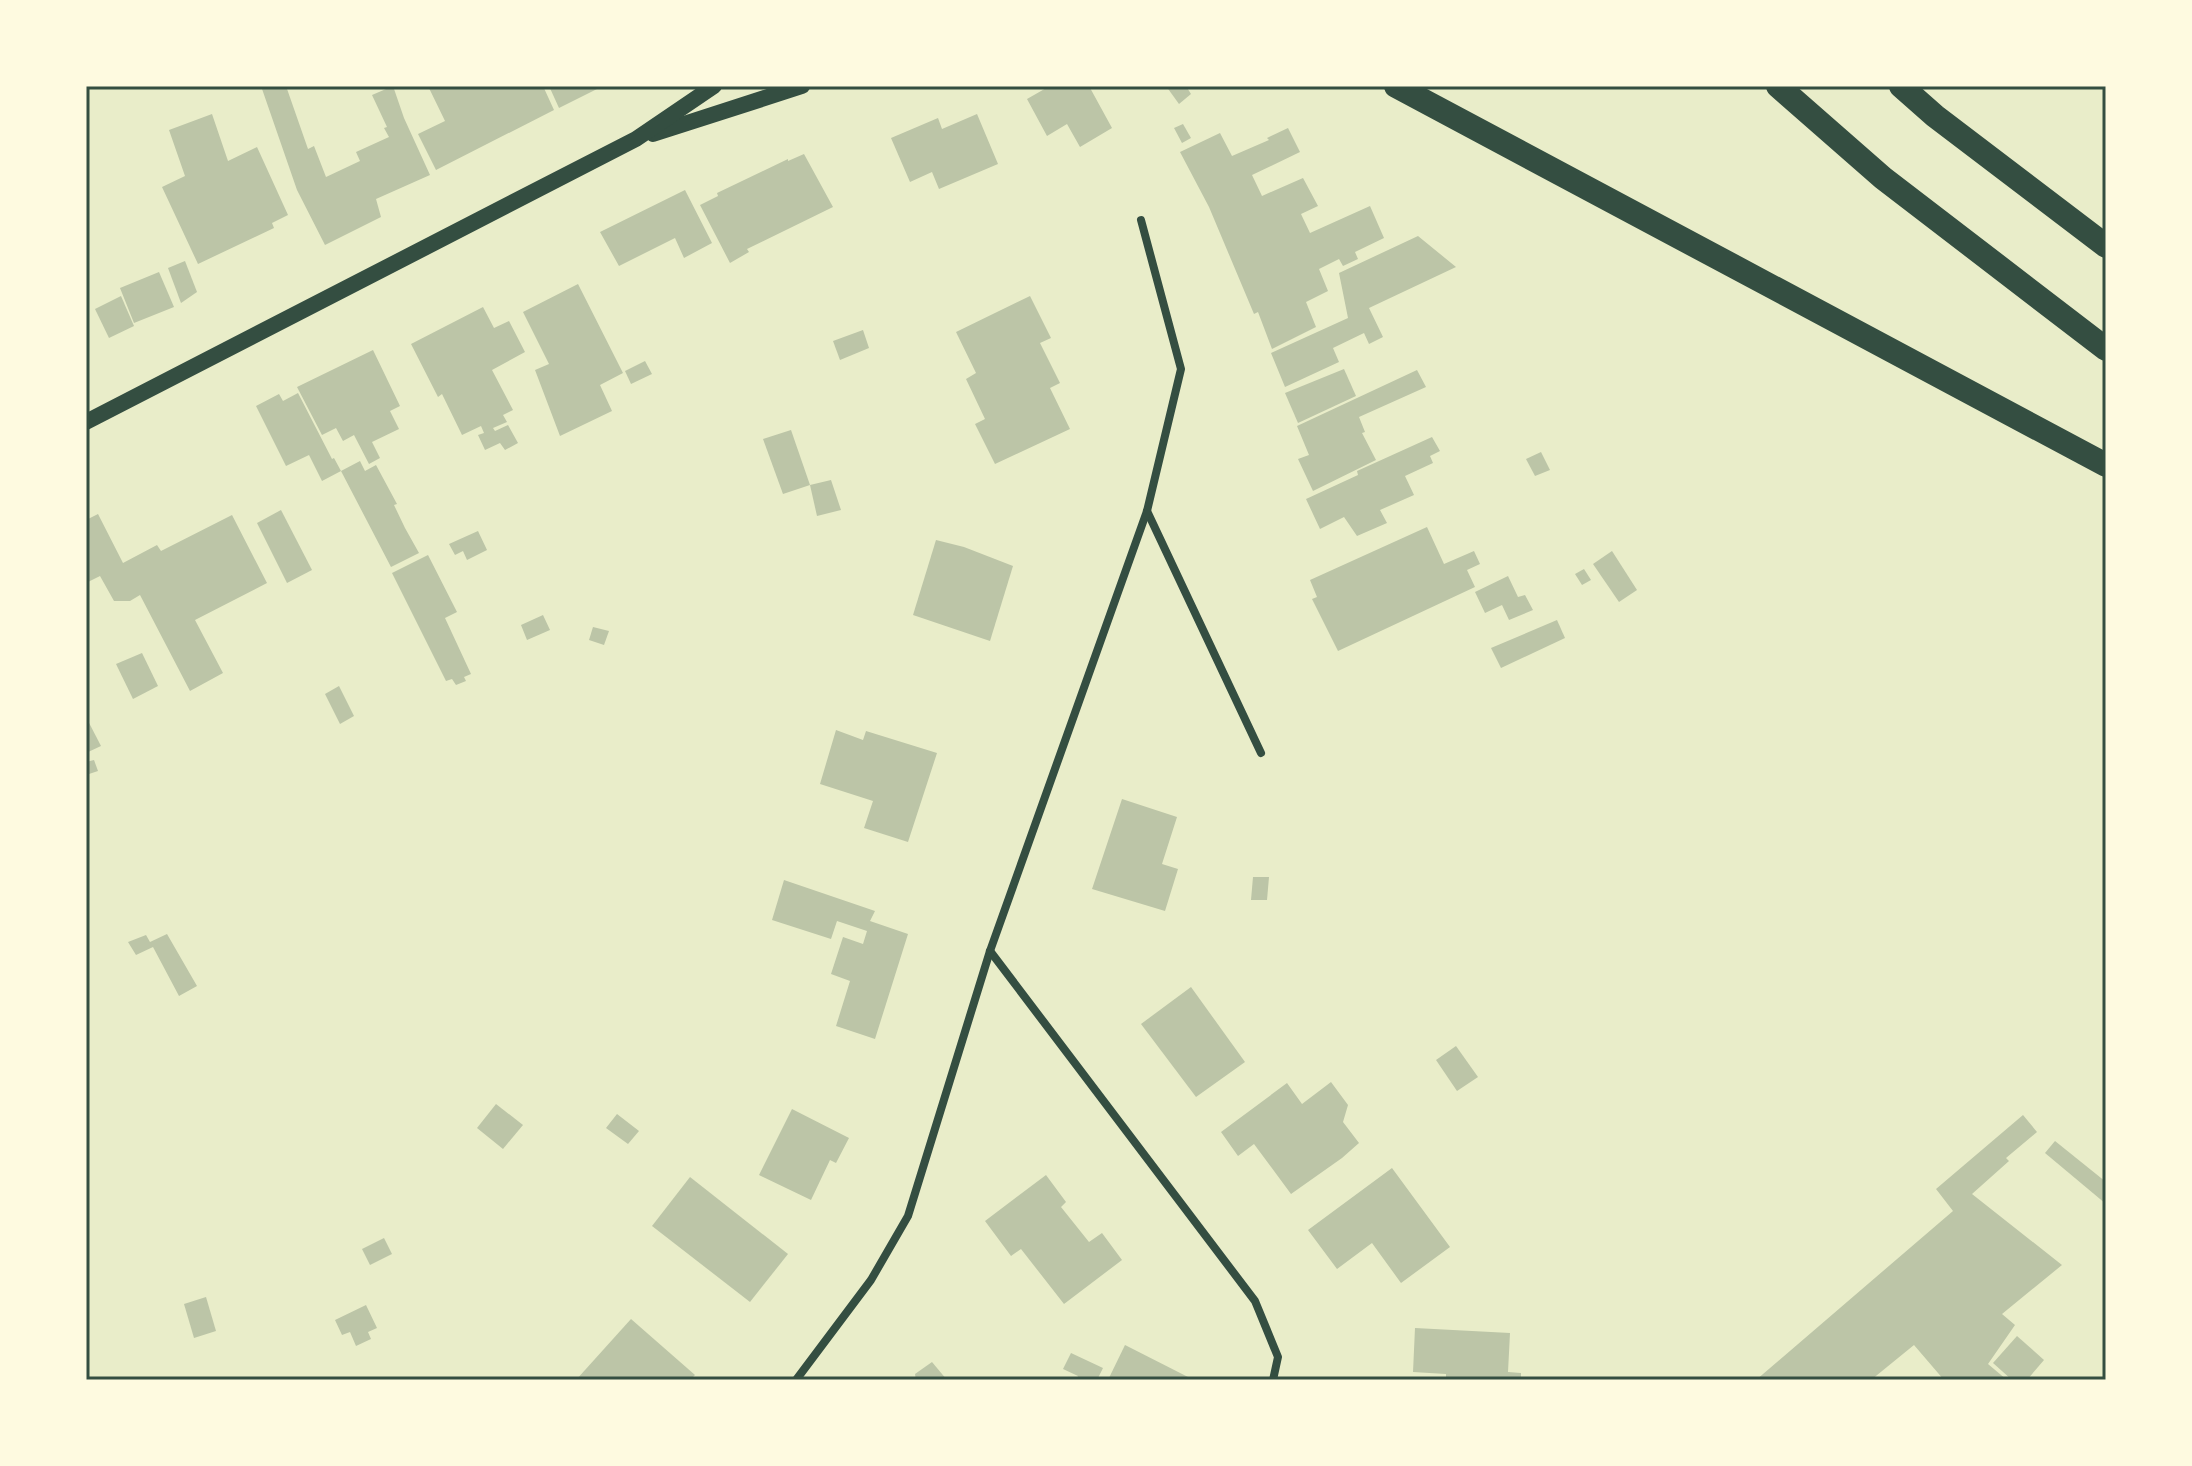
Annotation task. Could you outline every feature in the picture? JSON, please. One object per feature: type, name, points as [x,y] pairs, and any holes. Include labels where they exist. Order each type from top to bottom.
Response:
[{"type":"highway","points":[[1396,86],[2106,465]]},
{"type":"highway","points":[[1778,86],[1883,178],[2106,349]]},
{"type":"highway","points":[[1901,86],[1935,116],[2106,246]]},
{"type":"main road","points":[[86,422],[636,139],[714,86]]},
{"type":"main road","points":[[636,139],[802,86]]},
{"type":"street","points":[[796,1380],[871,1280],[908,1216],[990,951],[1147,511],[1181,369],[1141,220]]},
{"type":"street","points":[[1147,511],[1261,753]]},
{"type":"street","points":[[990,951],[1255,1301],[1278,1357],[1273,1380]]},
{"type":"building","points":[[261,86],[286,86],[308,149],[314,146],[326,177],[360,161],[356,152],[389,137],[372,95],[393,86],[430,175],[376,199],[381,217],[325,245],[297,190]]},
{"type":"building","points":[[428,86],[543,86],[554,110],[436,170],[418,134],[445,121]]},
{"type":"building","points":[[549,86],[603,86],[559,108]]},
{"type":"building","points":[[1047,86],[1089,86],[1112,128],[1080,147],[1067,124],[1047,136],[1027,99]]},
{"type":"building","points":[[1166,86],[1186,86],[1191,94],[1179,104]]},
{"type":"building","points":[[212,114],[228,161],[257,147],[288,215],[272,223],[274,228],[198,264],[162,187],[185,176],[169,130]]},
{"type":"building","points":[[977,114],[998,164],[939,189],[932,172],[910,182],[891,138],[938,118],[942,129]]},
{"type":"building","points":[[1183,124],[1191,138],[1182,143],[1174,128]]},
{"type":"building","points":[[1288,128],[1300,152],[1252,175],[1262,196],[1303,178],[1318,206],[1301,214],[1310,233],[1370,206],[1384,238],[1355,252],[1358,259],[1343,266],[1339,259],[1319,269],[1328,291],[1306,302],[1316,327],[1272,349],[1209,207],[1180,152],[1220,133],[1232,156]]},
{"type":"building","points":[[804,154],[833,207],[747,249],[749,252],[730,263],[700,205],[718,196],[717,193]]},
{"type":"building","points":[[685,190],[712,243],[684,258],[675,238],[619,266],[600,232]]},
{"type":"building","points":[[1418,236],[1456,267],[1369,308],[1383,337],[1369,344],[1364,333],[1333,348],[1339,362],[1285,387],[1271,353],[1348,318],[1339,273]]},
{"type":"building","points":[[185,261],[197,292],[181,303],[168,268]]},
{"type":"building","points":[[159,272],[174,307],[134,323],[120,288]]},
{"type":"building","points":[[578,284],[623,373],[600,385],[612,411],[560,436],[535,370],[549,364],[523,312]]},
{"type":"building","points":[[121,296],[134,326],[109,338],[95,309]]},
{"type":"building","points":[[1030,296],[1051,338],[1040,343],[1060,383],[1050,388],[1070,429],[995,464],[975,424],[985,419],[966,379],[976,373],[956,332]]},
{"type":"building","points":[[483,307],[494,328],[509,321],[525,352],[492,370],[513,410],[503,415],[507,422],[493,428],[495,431],[508,425],[518,443],[505,450],[500,443],[485,450],[478,435],[484,433],[481,426],[462,435],[442,394],[438,397],[411,344]]},
{"type":"building","points":[[863,330],[869,348],[840,360],[833,341]]},
{"type":"building","points":[[373,350],[400,406],[390,411],[399,429],[372,442],[380,458],[369,464],[354,435],[343,441],[336,428],[322,435],[297,387]]},
{"type":"building","points":[[645,361],[652,374],[631,384],[625,371]]},
{"type":"building","points":[[1344,369],[1356,396],[1298,423],[1285,393]]},
{"type":"building","points":[[1417,370],[1426,387],[1359,417],[1365,432],[1362,433],[1376,460],[1313,491],[1298,459],[1309,455],[1297,426]]},
{"type":"building","points":[[298,393],[341,471],[322,481],[309,455],[286,466],[256,406],[279,394],[283,401]]},
{"type":"building","points":[[791,430],[810,485],[783,494],[763,439]]},
{"type":"building","points":[[1432,437],[1440,451],[1430,456],[1433,463],[1405,476],[1414,495],[1380,510],[1387,523],[1357,536],[1344,517],[1320,529],[1306,499],[1358,475],[1357,471]]},
{"type":"building","points":[[1541,452],[1550,470],[1535,476],[1526,459]]},
{"type":"building","points":[[360,461],[365,471],[376,465],[419,553],[391,567],[341,471]]},
{"type":"building","points":[[831,480],[841,510],[817,516],[810,485]]},
{"type":"building","points":[[281,510],[312,570],[287,583],[257,523]]},
{"type":"building","points":[[98,514],[123,563],[157,545],[161,551],[232,515],[267,583],[195,620],[223,673],[190,691],[140,595],[130,601],[114,601],[100,576],[88,582],[86,520]]},
{"type":"building","points":[[1427,527],[1444,564],[1474,551],[1480,564],[1467,570],[1475,587],[1338,651],[1312,599],[1317,597],[1310,580]]},
{"type":"building","points":[[478,531],[487,550],[467,560],[463,551],[455,555],[449,544]]},
{"type":"building","points":[[936,540],[1013,566],[990,641],[913,615]]},
{"type":"building","points":[[1612,551],[1637,590],[1619,602],[1593,564]]},
{"type":"building","points":[[428,555],[457,612],[445,618],[471,674],[464,677],[466,681],[456,685],[452,679],[446,681],[392,573]]},
{"type":"building","points":[[1584,569],[1591,580],[1582,585],[1575,574]]},
{"type":"building","points":[[1508,576],[1518,597],[1525,595],[1533,610],[1509,620],[1502,605],[1485,613],[1475,592]]},
{"type":"building","points":[[543,615],[550,630],[527,640],[521,625]]},
{"type":"building","points":[[1557,620],[1565,638],[1501,668],[1491,648]]},
{"type":"building","points":[[593,627],[609,631],[604,645],[589,640]]},
{"type":"building","points":[[142,653],[158,686],[133,699],[116,664]]},
{"type":"building","points":[[339,686],[354,716],[340,724],[325,694]]},
{"type":"building","points":[[86,717],[101,746],[86,753]]},
{"type":"building","points":[[836,730],[863,740],[866,731],[937,753],[908,842],[864,828],[873,801],[820,784]]},
{"type":"building","points":[[94,760],[98,771],[86,775],[86,762]]},
{"type":"building","points":[[1122,799],[1177,817],[1162,864],[1178,869],[1165,911],[1092,889]]},
{"type":"building","points":[[1253,877],[1269,877],[1267,900],[1251,900]]},
{"type":"building","points":[[784,880],[875,911],[870,921],[908,934],[875,1039],[836,1026],[850,981],[831,974],[843,937],[863,944],[867,931],[837,921],[831,939],[772,920]]},
{"type":"building","points":[[167,934],[197,986],[179,996],[153,947],[136,955],[128,942],[146,935],[150,942]]},
{"type":"building","points":[[1191,987],[1245,1062],[1196,1097],[1141,1024]]},
{"type":"building","points":[[1456,1046],[1478,1077],[1457,1091],[1436,1060]]},
{"type":"building","points":[[1331,1082],[1348,1105],[1343,1122],[1359,1143],[1291,1194],[1254,1144],[1238,1156],[1221,1132],[1287,1083],[1302,1104]]},
{"type":"building","points":[[496,1104],[523,1125],[503,1149],[477,1128]]},
{"type":"building","points":[[792,1109],[849,1138],[836,1163],[830,1160],[811,1200],[759,1175]]},
{"type":"building","points":[[617,1114],[639,1131],[628,1144],[606,1128]]},
{"type":"building","points":[[2023,1115],[2037,1132],[2006,1158],[2009,1161],[1972,1194],[2062,1265],[2002,1314],[2015,1325],[1988,1364],[2007,1380],[1944,1380],[1914,1345],[1871,1380],[1756,1380],[1953,1211],[1936,1189]]},
{"type":"building","points":[[2055,1141],[2106,1182],[2106,1204],[2045,1153]]},
{"type":"building","points":[[1392,1168],[1450,1247],[1401,1283],[1372,1243],[1337,1269],[1308,1230]]},
{"type":"building","points":[[1046,1175],[1066,1202],[1061,1207],[1089,1242],[1102,1233],[1122,1260],[1064,1304],[1021,1249],[1011,1256],[985,1221]]},
{"type":"building","points":[[690,1177],[788,1254],[750,1302],[652,1226]]},
{"type":"building","points":[[384,1238],[392,1254],[370,1265],[362,1249]]},
{"type":"building","points":[[206,1297],[216,1331],[194,1338],[184,1304]]},
{"type":"building","points":[[366,1305],[377,1328],[368,1332],[371,1339],[356,1346],[350,1332],[342,1335],[335,1320]]},
{"type":"building","points":[[631,1319],[695,1375],[690,1380],[576,1380]]},
{"type":"building","points":[[1415,1328],[1510,1333],[1508,1372],[1521,1373],[1521,1380],[1446,1380],[1446,1374],[1413,1372]]},
{"type":"building","points":[[2017,1336],[2044,1360],[2027,1380],[2012,1380],[1993,1363]]},
{"type":"building","points":[[1125,1345],[1188,1377],[1186,1380],[1108,1380]]},
{"type":"building","points":[[1071,1353],[1103,1368],[1097,1380],[1076,1380],[1078,1376],[1063,1369]]},
{"type":"building","points":[[932,1362],[947,1380],[916,1380],[915,1374]]}]
